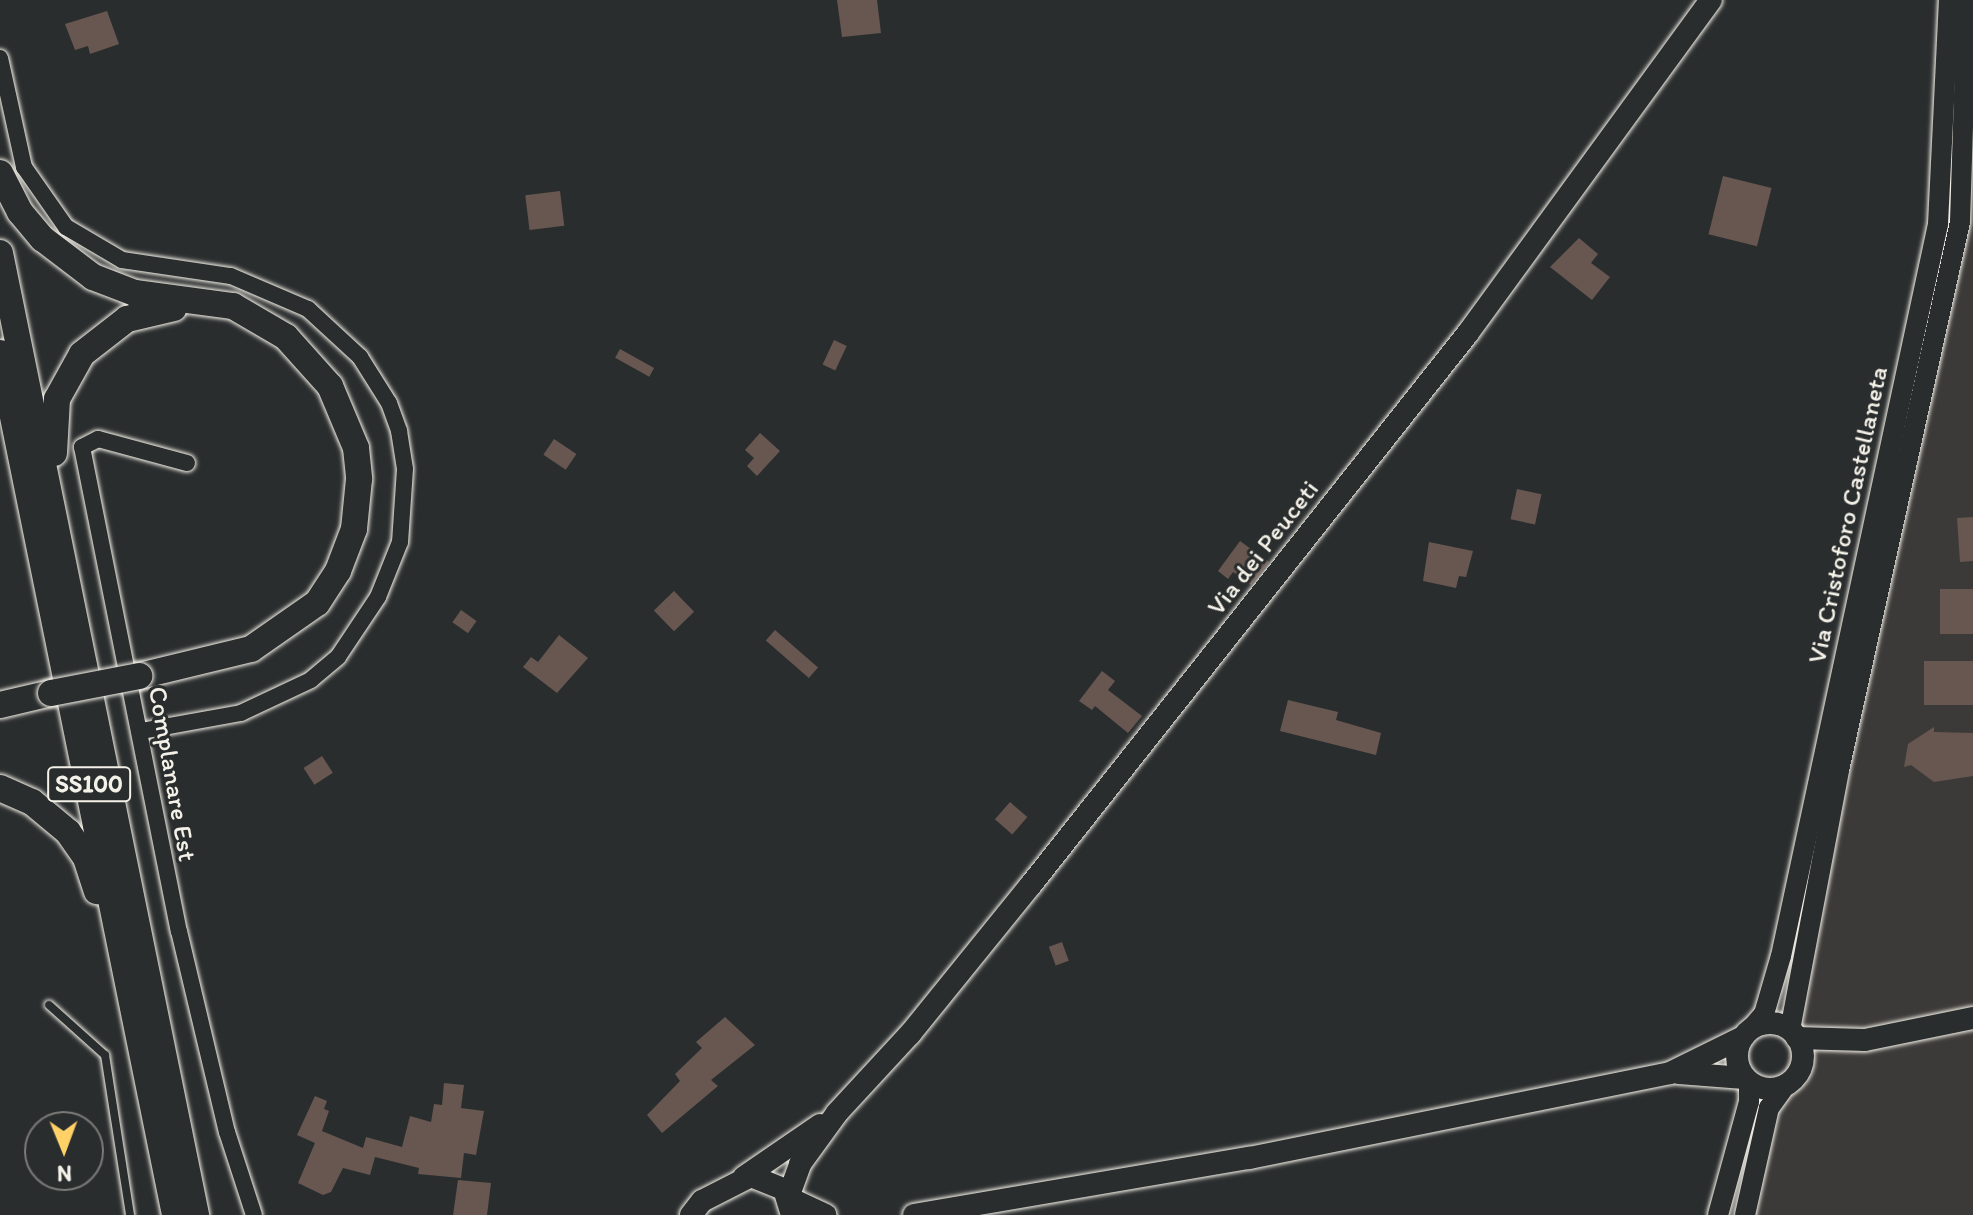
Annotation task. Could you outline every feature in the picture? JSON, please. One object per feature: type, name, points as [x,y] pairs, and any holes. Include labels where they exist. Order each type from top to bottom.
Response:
[{"type":"highway","name":"SS100","points":[[0,173],[20,212],[43,239],[93,277],[135,293],[218,302],[249,314],[303,352],[343,410],[358,463],[354,529],[338,571],[317,603],[275,636],[223,658],[0,705]]},
{"type":"highway","name":"SS100","points":[[0,253],[196,1215]]},
{"type":"highway","name":"SS100","points":[[120,843],[112,730],[53,446],[57,399],[82,354],[110,329],[140,313],[185,307],[249,314]]},
{"type":"highway","name":"SS100","points":[[0,353],[173,1215]]},
{"type":"highway","name":"SS100","points":[[0,788],[43,810],[86,858],[152,1166],[173,1215]]},
{"type":"main road","name":"Via dei Peuceti","points":[[791,1203],[800,1164],[837,1113],[920,1022],[1306,540],[1477,321],[1711,0]]},
{"type":"main road","points":[[1670,1073],[1746,1080],[1764,1089],[1865,1040],[1973,1018]]},
{"type":"main road","points":[[914,1215],[952,1212],[1670,1073],[1770,1023],[1794,1034],[1865,1040]]},
{"type":"main road","points":[[1746,1034],[1736,1058],[1746,1080]]},
{"type":"main road","points":[[1793,1077],[1794,1034]]},
{"type":"main road","name":"Via dei Peuceti","points":[[675,1215],[697,1208],[837,1113]]},
{"type":"main road","points":[[744,1177],[766,1179],[791,1203],[826,1215]]},
{"type":"street","name":"Via Cristoforo Castellaneta","points":[[1794,1034],[1839,770],[1967,222],[1958,201],[1949,0]]},
{"type":"street","name":"Via Cristoforo Castellaneta","points":[[1746,1034],[1764,1014],[1781,956],[1938,224],[1958,201],[1967,0]]},
{"type":"street","points":[[0,58],[24,167],[66,227],[122,260],[231,276],[308,309],[360,357],[389,403],[399,431],[405,469],[400,542],[378,597],[338,657],[311,680],[241,713],[141,731]]},
{"type":"street","points":[[1938,224],[1967,222]]},
{"type":"street","name":"Complanare Est","points":[[187,463],[98,439],[82,447],[179,931],[227,1132],[254,1215]]},
{"type":"street","points":[[1745,1215],[1769,1108],[1793,1077]]},
{"type":"street","points":[[1718,1215],[1746,1114],[1746,1080]]},
{"type":"lane","points":[[49,1005],[105,1055],[130,1215]]},
{"type":"shaded area","points":[[1973,131],[1973,1215],[1753,1215],[1966,243]]},
{"type":"building","points":[[837,0],[877,0],[881,33],[842,37]]},
{"type":"building","points":[[107,11],[119,44],[90,54],[88,46],[75,50],[65,24]]},
{"type":"building","points":[[1723,176],[1772,188],[1757,246],[1708,234]]},
{"type":"building","points":[[560,191],[564,226],[530,230],[525,195]]},
{"type":"building","points":[[1579,238],[1598,254],[1591,263],[1610,277],[1592,300],[1550,267]]},
{"type":"building","points":[[834,340],[847,346],[835,370],[823,364]]},
{"type":"building","points":[[620,349],[654,368],[649,377],[615,358]]},
{"type":"building","points":[[760,433],[780,451],[757,476],[747,466],[754,458],[745,450]]},
{"type":"building","points":[[554,439],[576,454],[566,470],[543,455]]},
{"type":"building","points":[[1517,489],[1541,494],[1535,525],[1511,519]]},
{"type":"building","points":[[1973,517],[1973,561],[1960,562],[1957,518]]},
{"type":"building","points":[[1240,541],[1269,562],[1251,585],[1233,572],[1228,579],[1218,571]]},
{"type":"building","points":[[1429,542],[1473,551],[1466,577],[1459,576],[1456,588],[1423,581]]},
{"type":"building","points":[[1940,589],[1973,589],[1973,634],[1940,634]]},
{"type":"building","points":[[674,591],[694,612],[674,631],[654,610]]},
{"type":"building","points":[[461,610],[477,621],[468,633],[452,622]]},
{"type":"building","points":[[775,630],[818,667],[809,678],[766,641]]},
{"type":"building","points":[[559,635],[588,658],[557,693],[523,667],[531,657],[538,662]]},
{"type":"building","points":[[1924,661],[1973,661],[1973,705],[1924,705]]},
{"type":"building","points":[[1102,671],[1115,681],[1108,690],[1142,716],[1128,733],[1095,706],[1092,710],[1079,701]]},
{"type":"building","points":[[1288,700],[1338,712],[1336,720],[1381,733],[1376,755],[1280,731]]},
{"type":"building","points":[[1934,727],[1934,732],[1973,733],[1973,776],[1934,782],[1911,765],[1904,767],[1908,744]]},
{"type":"building","points":[[322,756],[333,773],[314,785],[304,768]]},
{"type":"building","points":[[1010,802],[1027,817],[1012,834],[995,819]]},
{"type":"building","points":[[1062,942],[1069,961],[1056,966],[1049,947]]},
{"type":"building","points":[[725,1017],[755,1045],[711,1080],[718,1086],[662,1133],[647,1115],[680,1081],[675,1074],[702,1048],[696,1042]]},
{"type":"building","points":[[444,1083],[464,1085],[461,1108],[484,1111],[476,1155],[464,1153],[461,1178],[418,1174],[419,1168],[375,1157],[370,1175],[343,1168],[331,1192],[323,1195],[298,1183],[315,1143],[297,1135],[315,1096],[327,1101],[324,1109],[329,1111],[322,1131],[363,1148],[366,1137],[402,1147],[410,1116],[431,1122],[434,1104],[442,1105]]},
{"type":"building","points":[[458,1180],[491,1183],[487,1215],[453,1215]]}]
